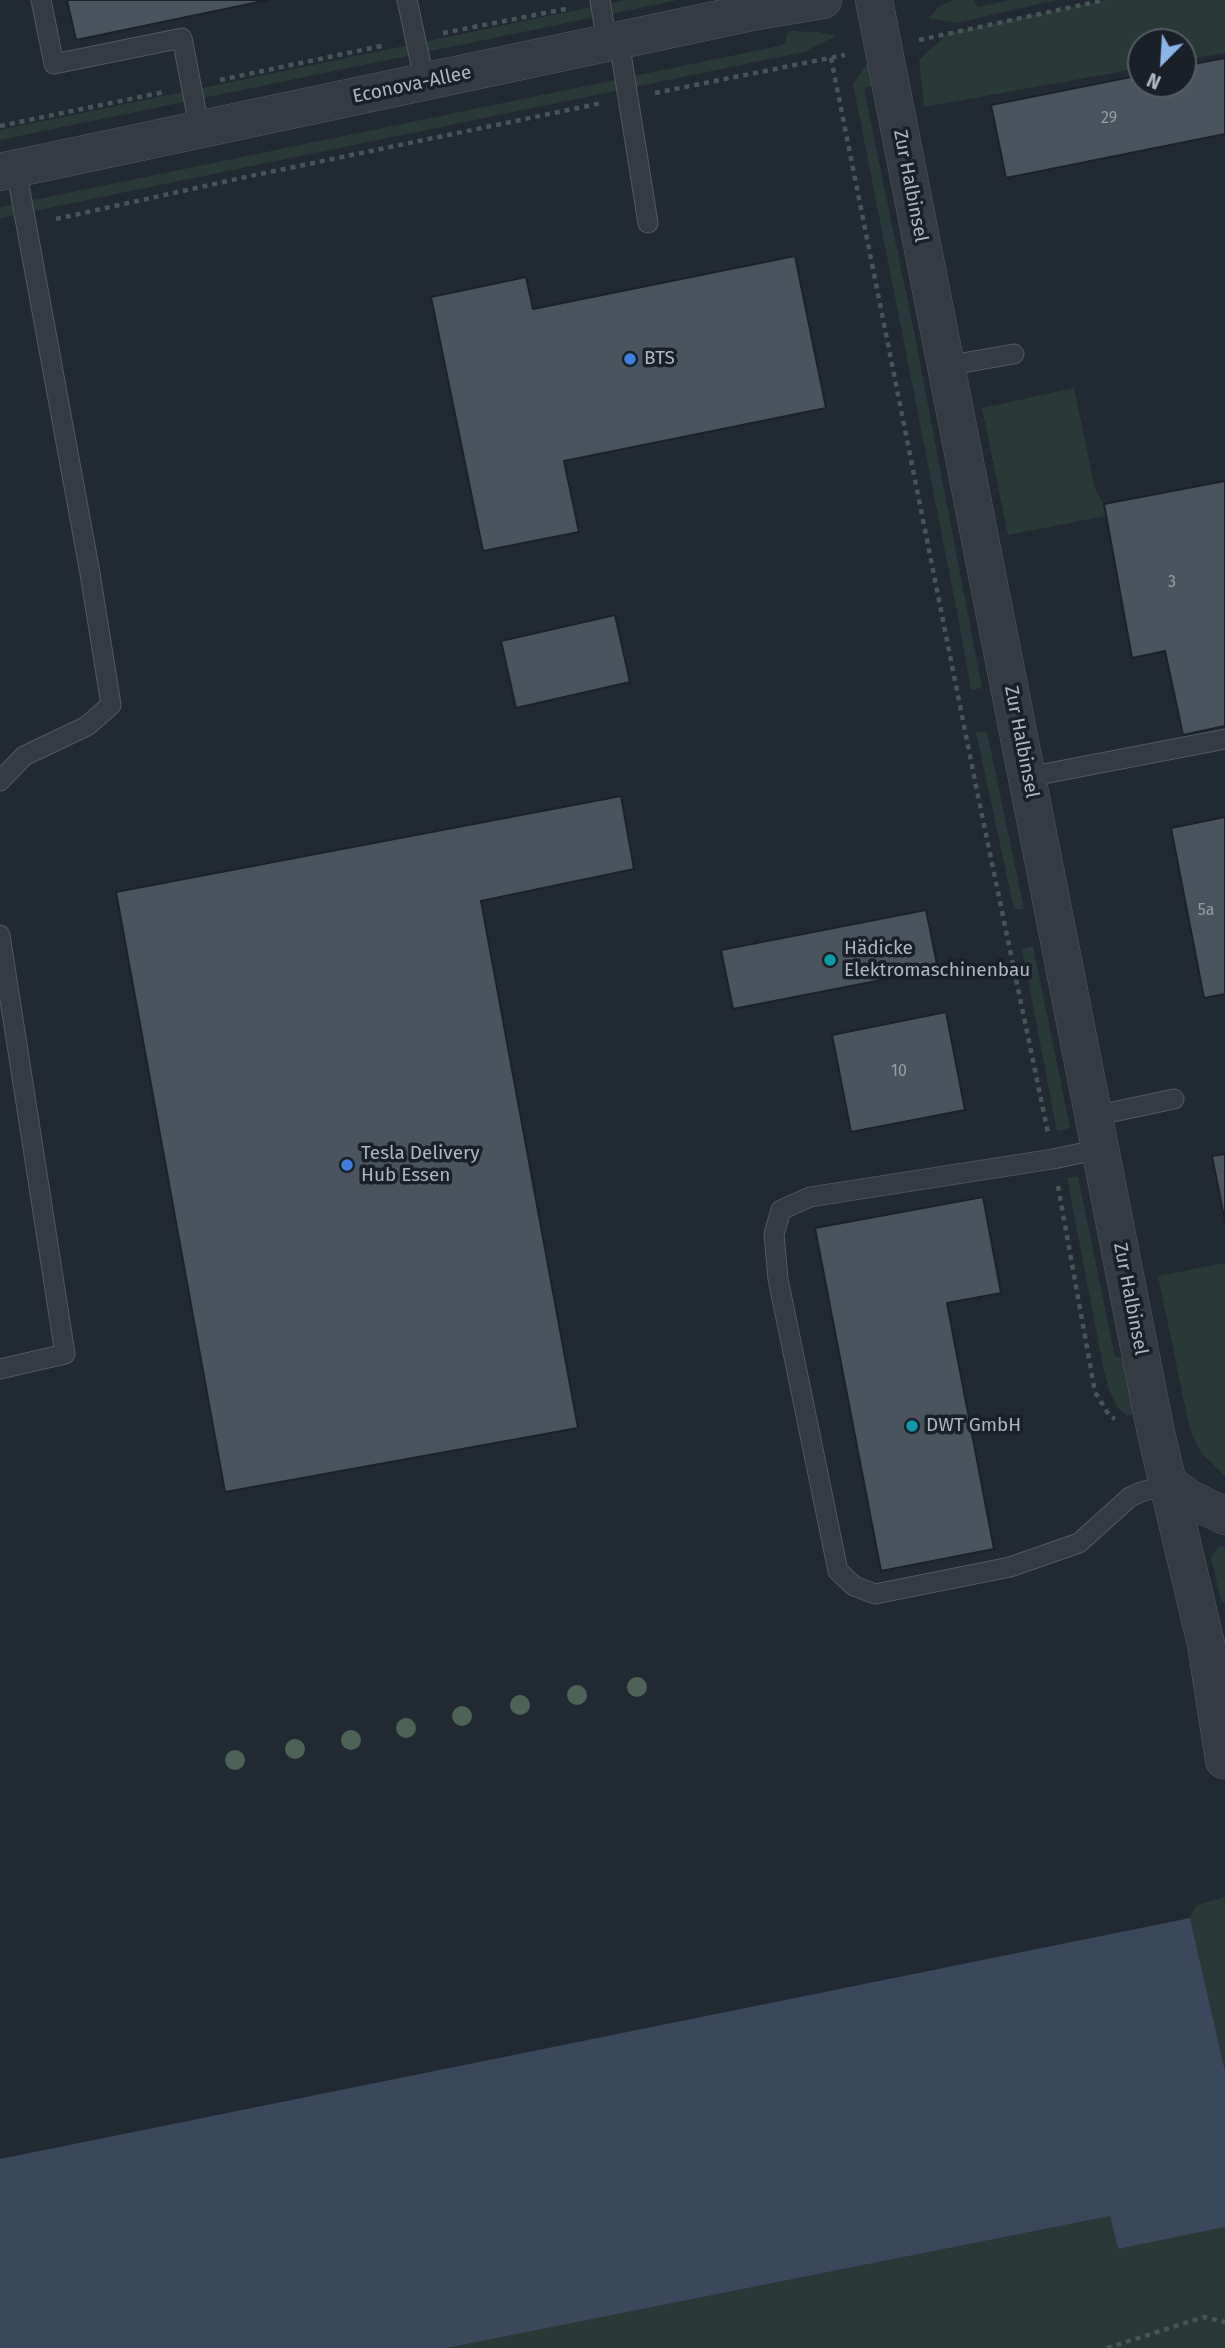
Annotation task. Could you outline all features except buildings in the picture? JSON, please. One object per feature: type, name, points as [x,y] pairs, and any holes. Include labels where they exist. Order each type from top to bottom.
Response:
[{"type":"street","name":"Econova-Allee","points":[[8,171],[613,42],[756,6],[823,0]]},
{"type":"street","name":"Zur Halbinsel","points":[[874,0],[1156,1433],[1215,1643],[1225,1761]]},
{"type":"street","points":[[1169,1484],[1192,1500],[1225,1516]]},
{"type":"lane","points":[[41,0],[54,64],[182,38],[200,131]]},
{"type":"lane","points":[[407,0],[425,83]]},
{"type":"lane","points":[[600,1],[628,98],[648,223]]},
{"type":"lane","points":[[0,781],[24,756],[87,726],[111,705],[90,573],[25,226],[8,171]]},
{"type":"lane","points":[[946,366],[1014,354]]},
{"type":"lane","points":[[1028,777],[1225,739]]},
{"type":"lane","points":[[0,935],[65,1354],[0,1369]]},
{"type":"lane","points":[[1169,1484],[1130,1497],[1079,1544],[1010,1567],[875,1594],[854,1586],[838,1571],[778,1279],[774,1234],[781,1210],[810,1197],[1053,1159],[1097,1133],[1174,1099]]},
{"type":"path","points":[[25,226],[246,177],[883,48],[1105,0]]},
{"type":"path","points":[[0,126],[600,1]]},
{"type":"path","points":[[831,58],[1053,1159]]},
{"type":"path","points":[[1107,2348],[1204,2317],[1225,2322]]},
{"type":"shaded area","points":[[625,0],[678,0],[0,140],[0,130]]},
{"type":"shaded area","points":[[954,0],[974,0],[978,7],[1010,0],[1057,0],[956,23],[929,18],[939,6]]},
{"type":"shaded area","points":[[1105,0],[1225,0],[1225,53],[1197,58],[1197,28],[1127,28],[1127,71],[924,107],[919,60],[948,33]]},
{"type":"shaded area","points":[[790,31],[819,32],[836,36],[804,52],[0,218],[0,207],[779,46],[786,43],[786,35]]},
{"type":"shaded area","points":[[868,62],[876,84],[864,89],[916,342],[982,688],[971,690],[853,84]]},
{"type":"shaded area","points":[[1074,388],[1095,489],[1104,504],[1106,516],[1008,535],[982,408]]},
{"type":"shaded area","points":[[976,732],[987,732],[1024,909],[1014,909]]},
{"type":"shaded area","points":[[1033,946],[1070,1128],[1057,1131],[1022,949]]},
{"type":"shaded area","points":[[1078,1176],[1115,1357],[1126,1358],[1135,1414],[1127,1416],[1117,1407],[1104,1371],[1067,1178]]},
{"type":"shaded area","points":[[1225,1263],[1225,1476],[1201,1453],[1190,1430],[1158,1276]]},
{"type":"shaded area","points":[[1225,1546],[1225,1605],[1221,1600],[1211,1557],[1219,1547]]},
{"type":"shaded area","points":[[1225,1897],[1225,2071],[1190,1918],[1197,1905]]},
{"type":"shaded area","points":[[1110,2216],[1118,2249],[1225,2227],[1225,2348],[447,2348]]},
{"type":"water","points":[[1190,1918],[1225,2071],[1225,2227],[1118,2249],[1110,2216],[447,2348],[0,2348],[0,2159]]},
{"type":"place","name":"BTS","points":[[630,359]]},
{"type":"place","name":"Hädicke Elektromaschinenbau","points":[[830,960]]},
{"type":"place","name":"Tesla Delivery Hub Essen","points":[[347,1165]]},
{"type":"place","name":"DWT GmbH","points":[[912,1426]]}]
